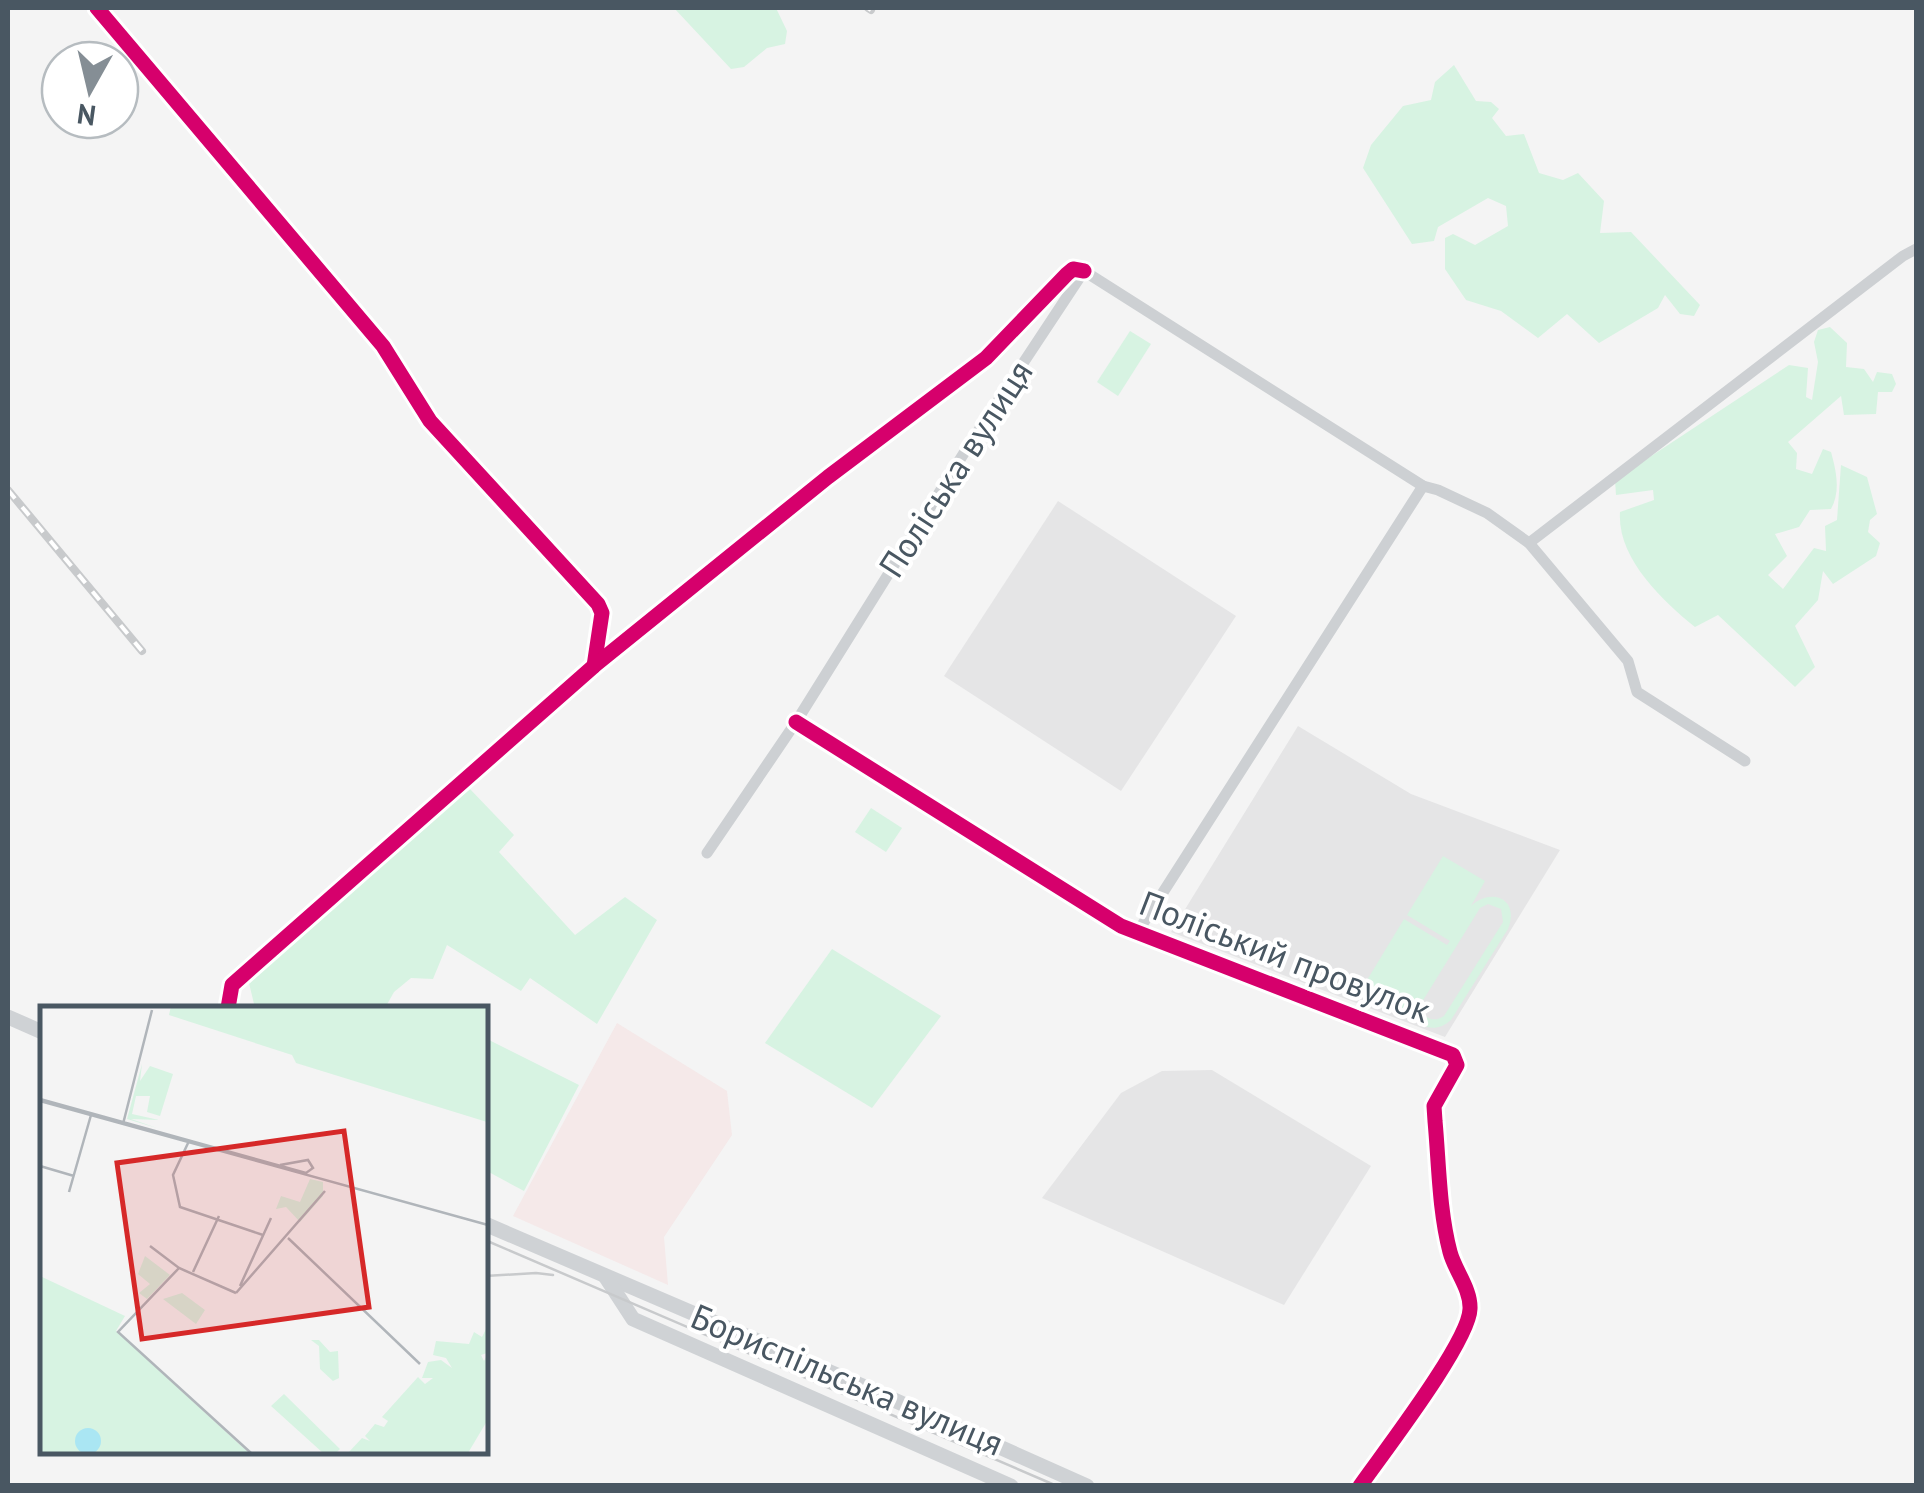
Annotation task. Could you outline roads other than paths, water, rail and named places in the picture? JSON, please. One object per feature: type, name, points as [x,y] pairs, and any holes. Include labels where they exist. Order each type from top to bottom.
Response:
[{"type":"main road","points":[[8,1018],[40,1031]]},
{"type":"main road","name":"Бориспільська вулиця","points":[[488,1225],[1088,1486]]},
{"type":"main road","name":"Бориспільська вулиця","points":[[606,1276],[632,1320],[1010,1486]]},
{"type":"street","points":[[96,8],[384,346],[430,420],[598,604],[602,613],[594,666]]},
{"type":"street","points":[[1529,543],[1916,249]]},
{"type":"street","points":[[228,1006],[232,985],[594,666],[828,477],[986,358],[1074,269],[1084,271],[1423,486],[1486,514],[1529,543],[1628,662],[1637,692],[1745,760]]},
{"type":"street","name":"Поліська вулиця","points":[[707,852],[796,722],[969,445],[1084,271]]},
{"type":"street","points":[[1137,932],[1423,486]]},
{"type":"street","name":"Поліський провулок","points":[[796,722],[1121,926],[1453,1055],[1457,1064],[1434,1106],[1434,1121],[1450,1256],[1470,1304],[1469,1322],[1435,1379],[1360,1486]]},
{"type":"tram line","points":[[488,1241],[1057,1486]]},
{"type":"tram line","points":[[488,1276],[553,1275]]},
{"type":"railway","points":[[8,490],[142,651]]}]
